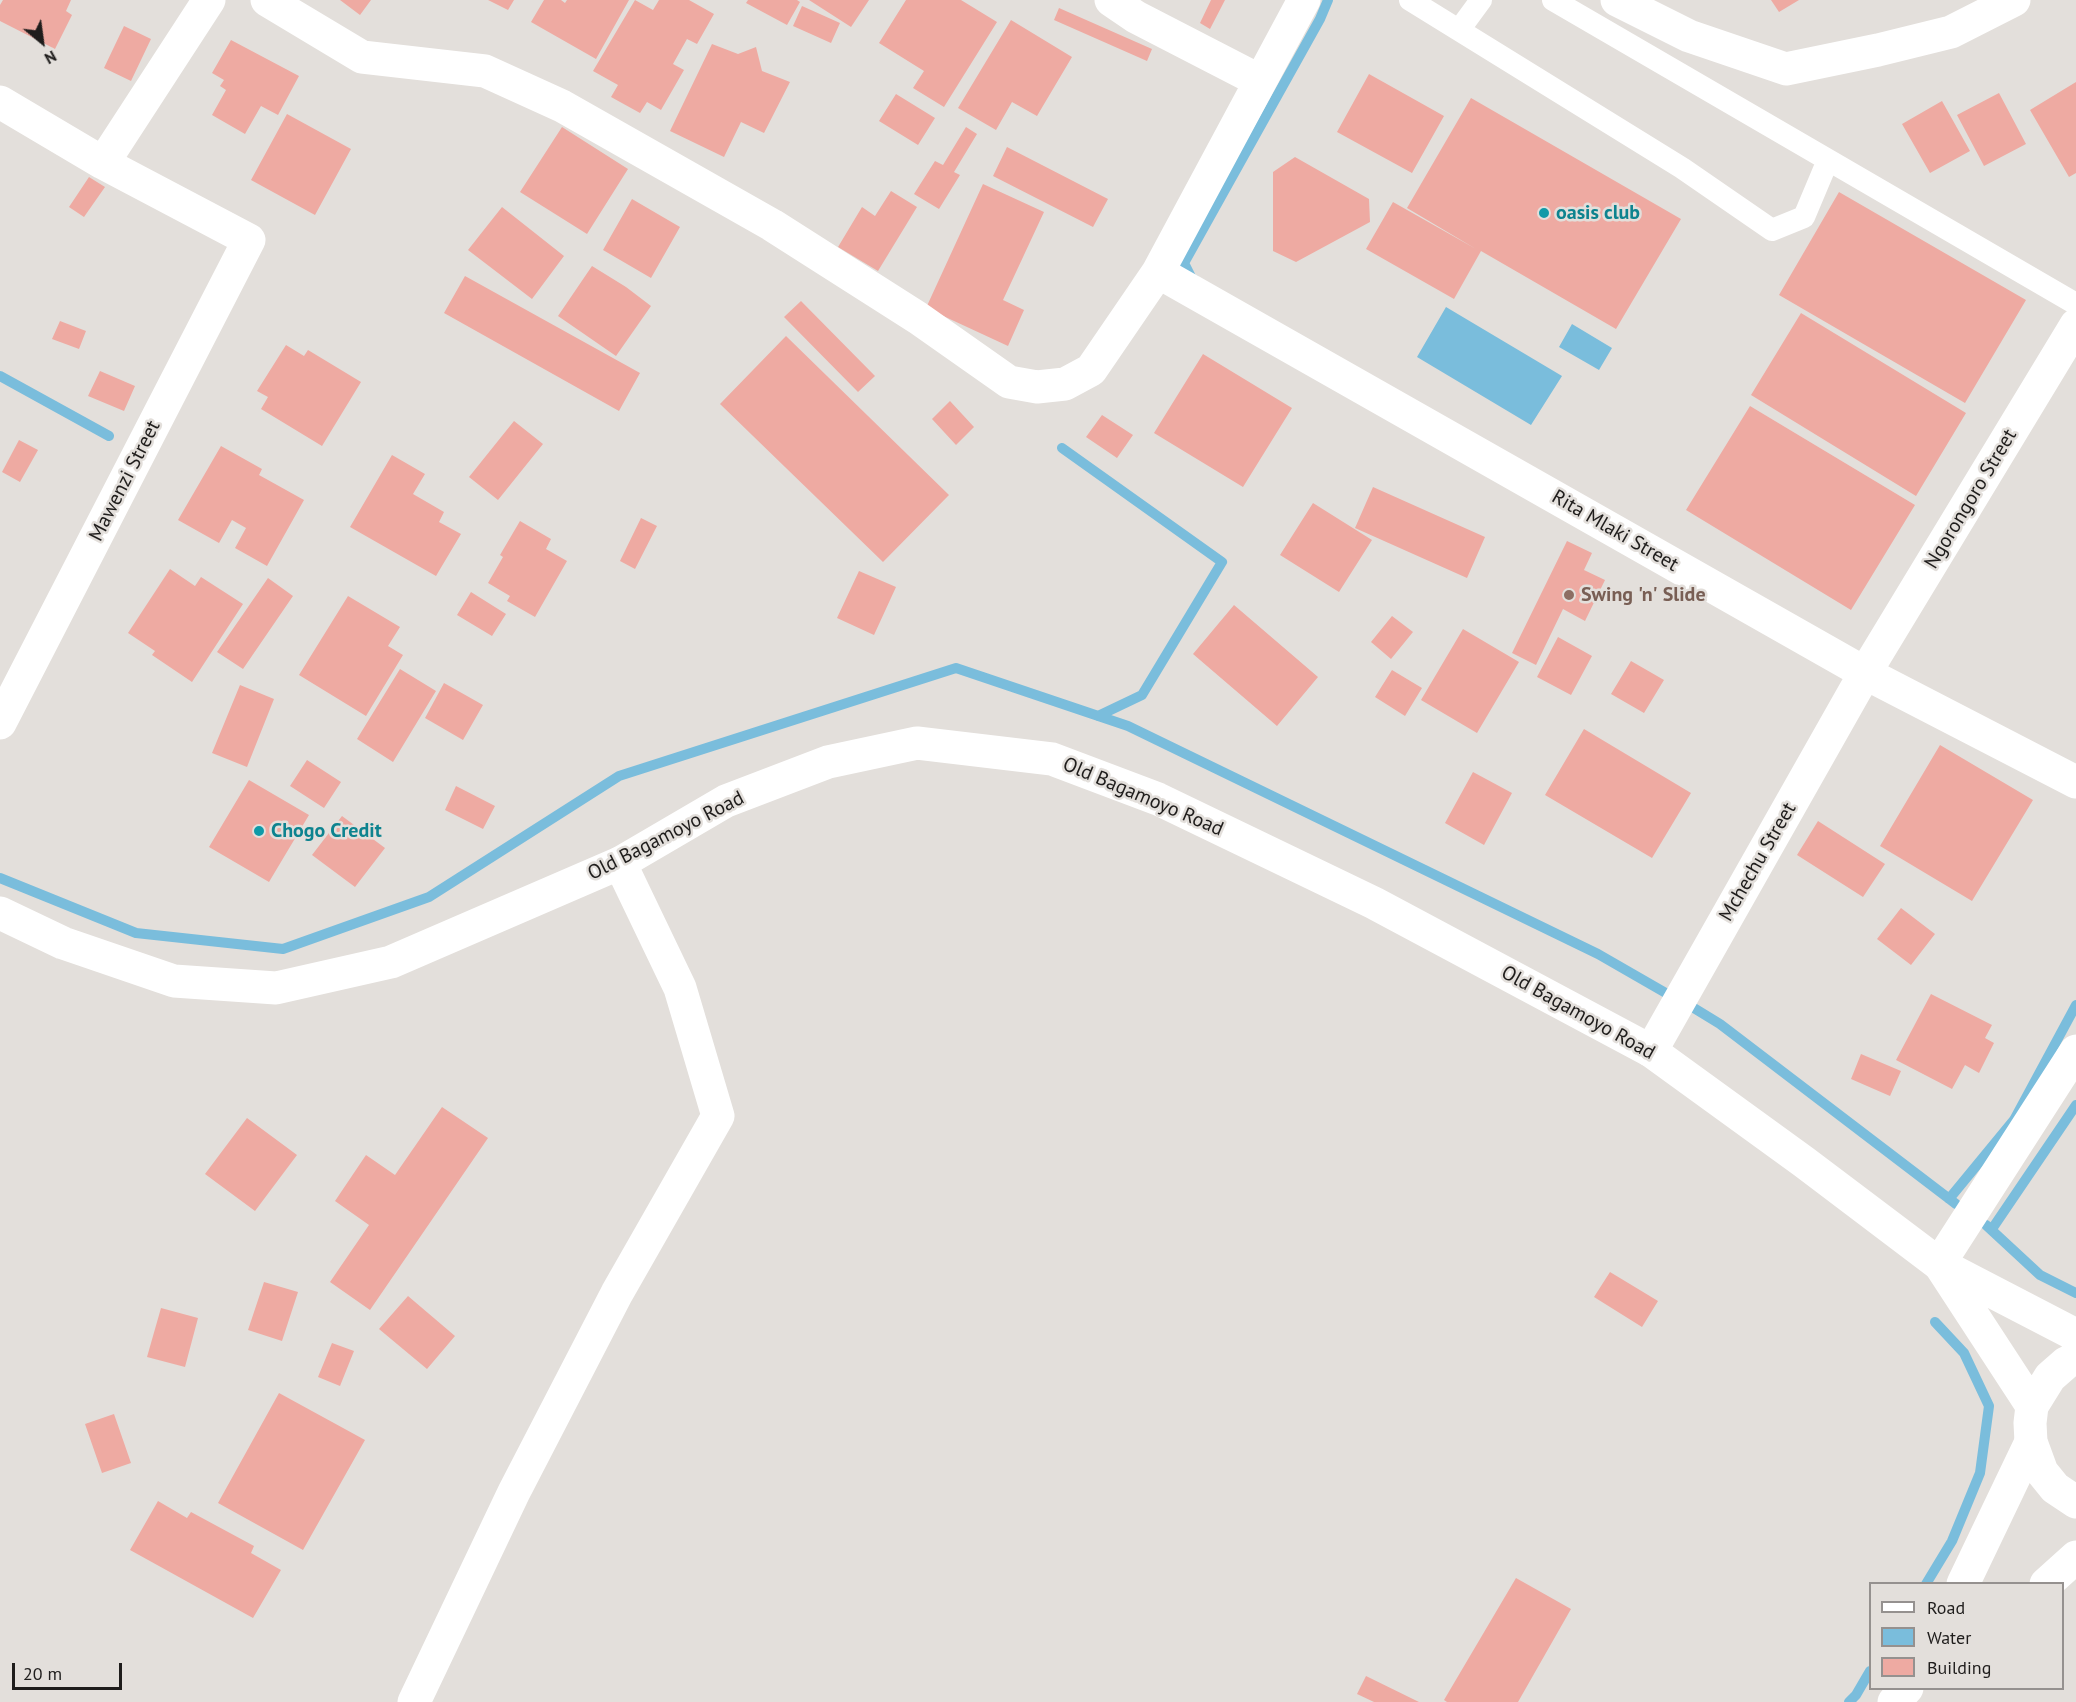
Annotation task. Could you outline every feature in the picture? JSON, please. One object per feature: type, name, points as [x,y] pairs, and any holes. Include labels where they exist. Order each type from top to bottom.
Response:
[{"type":"street","points":[[0,102],[103,163],[209,0]]},
{"type":"street","points":[[267,0],[362,57],[485,71],[562,106],[772,225],[918,318],[1009,382],[1037,387],[1065,384],[1091,370],[1158,272],[1304,0]]},
{"type":"street","points":[[1111,0],[1136,17],[1260,81]]},
{"type":"street","points":[[1617,0],[1689,36],[1786,69],[1952,32],[2014,0]]},
{"type":"street","name":"Mawenzi Street","points":[[0,723],[249,240],[103,163]]},
{"type":"street","name":"Rita Mlaki Street","points":[[1158,272],[1865,673],[2076,782]]},
{"type":"street","name":"Ngorongoro Street","points":[[1865,673],[2076,326]]},
{"type":"street","name":"Mchechu Street","points":[[1651,1051],[1865,673]]},
{"type":"street","name":"Old Bagamoyo Road","points":[[0,913],[63,943],[174,981],[276,988],[392,962],[620,863],[726,801],[828,762],[917,743],[1052,759],[1158,799],[1374,903],[1651,1051],[1939,1264]]},
{"type":"street","points":[[414,1702],[514,1492],[616,1293],[718,1116],[680,988],[620,863]]},
{"type":"street","points":[[1939,1264],[2076,1051]]},
{"type":"street","points":[[1939,1264],[2076,1335]]},
{"type":"street","points":[[1939,1264],[2032,1406]]},
{"type":"street","points":[[2076,1358],[2066,1363],[2050,1377],[2032,1406],[2030,1423],[2031,1442],[2042,1472],[2055,1488],[2076,1502]]},
{"type":"street","points":[[1964,1582],[2031,1442]]},
{"type":"street","points":[[2048,1582],[2076,1557]]},
{"type":"street","points":[[1894,1702],[1906,1690]]},
{"type":"lane","points":[[1410,0],[1682,168],[1772,230],[1804,217],[1828,160]]},
{"type":"lane","points":[[1459,30],[1481,0]]},
{"type":"lane","points":[[1553,0],[2076,304]]},
{"type":"water","points":[[1446,307],[1562,376],[1531,425],[1417,357]]},
{"type":"water","points":[[1572,324],[1612,348],[1599,370],[1559,347]]},
{"type":"building","points":[[3,0],[71,0],[66,11],[72,15],[55,49],[0,21],[0,5]]},
{"type":"building","points":[[340,0],[371,0],[360,15]]},
{"type":"building","points":[[488,0],[514,0],[508,10]]},
{"type":"building","points":[[544,0],[561,0],[565,3],[567,0],[629,0],[596,59],[531,22]]},
{"type":"building","points":[[635,0],[653,10],[659,0],[689,0],[714,14],[697,44],[687,39],[673,64],[684,70],[661,110],[647,102],[640,113],[611,97],[618,85],[593,71]]},
{"type":"building","points":[[748,0],[797,0],[800,2],[787,25],[746,3]]},
{"type":"building","points":[[809,0],[869,0],[851,27]]},
{"type":"building","points":[[906,0],[961,0],[997,22],[944,107],[913,88],[924,71],[879,43]]},
{"type":"building","points":[[1211,0],[1225,0],[1210,29],[1200,23]]},
{"type":"building","points":[[1771,0],[1799,0],[1779,12]]},
{"type":"building","points":[[802,6],[840,23],[831,43],[793,26]]},
{"type":"building","points":[[1059,8],[1152,49],[1147,61],[1054,20]]},
{"type":"building","points":[[1011,20],[1072,57],[1037,116],[1012,102],[996,130],[958,108]]},
{"type":"building","points":[[124,26],[151,39],[131,81],[104,68]]},
{"type":"building","points":[[231,40],[299,76],[278,115],[261,106],[245,134],[212,115],[226,90],[220,86],[224,80],[212,73]]},
{"type":"building","points":[[712,44],[738,54],[756,47],[762,71],[790,82],[764,133],[741,122],[724,157],[670,131]]},
{"type":"building","points":[[1369,74],[1444,116],[1412,173],[1337,132]]},
{"type":"building","points":[[2076,82],[2076,173],[2069,177],[2030,110]]},
{"type":"building","points":[[1999,93],[2026,144],[1984,166],[1957,115]]},
{"type":"building","points":[[896,94],[935,118],[918,145],[879,121]]},
{"type":"building","name":"oasis club","points":[[1471,98],[1681,219],[1616,329],[1481,251],[1454,299],[1366,249],[1393,202],[1476,249],[1407,208]]},
{"type":"building","points":[[1942,101],[1970,151],[1930,173],[1902,124]]},
{"type":"building","points":[[287,114],[351,149],[315,215],[251,180]]},
{"type":"building","points":[[562,127],[628,169],[587,234],[520,192]]},
{"type":"building","points":[[966,127],[977,134],[954,172],[960,175],[939,209],[914,194],[935,161],[943,165]]},
{"type":"building","points":[[1007,147],[1108,199],[1093,227],[993,176]]},
{"type":"building","points":[[1295,157],[1369,199],[1370,222],[1296,262],[1273,251],[1273,172]]},
{"type":"building","points":[[89,177],[105,187],[84,217],[69,207]]},
{"type":"building","points":[[983,184],[1044,212],[1003,300],[1024,310],[1008,346],[926,308]]},
{"type":"building","points":[[891,191],[917,207],[878,271],[838,247],[862,207],[875,216]]},
{"type":"building","points":[[1839,192],[2026,300],[1965,403],[1779,295]]},
{"type":"building","points":[[632,199],[680,227],[651,278],[603,250]]},
{"type":"building","points":[[502,207],[564,256],[532,299],[468,250]]},
{"type":"building","points":[[592,266],[651,306],[616,356],[558,316]]},
{"type":"building","points":[[465,276],[640,373],[619,411],[444,313]]},
{"type":"building","points":[[801,301],[875,376],[858,392],[784,317]]},
{"type":"building","points":[[1801,313],[1966,413],[1916,496],[1751,395]]},
{"type":"building","points":[[60,321],[86,331],[79,349],[52,339]]},
{"type":"building","points":[[786,336],[949,495],[883,562],[720,404]]},
{"type":"building","points":[[286,345],[304,356],[308,350],[361,382],[322,446],[261,409],[268,397],[257,391]]},
{"type":"building","points":[[1203,354],[1292,408],[1243,487],[1154,433]]},
{"type":"building","points":[[100,371],[135,386],[124,411],[88,396]]},
{"type":"building","points":[[950,401],[974,427],[956,445],[932,419]]},
{"type":"building","points":[[1750,406],[1915,505],[1851,610],[1686,510]]},
{"type":"building","points":[[1102,415],[1133,435],[1117,458],[1086,437]]},
{"type":"building","points":[[514,421],[543,444],[498,500],[469,477]]},
{"type":"building","points":[[19,440],[38,450],[20,482],[2,472]]},
{"type":"building","points":[[221,446],[262,469],[259,475],[304,500],[267,566],[235,548],[246,528],[232,520],[219,543],[178,520]]},
{"type":"building","points":[[392,455],[425,474],[413,494],[444,512],[439,522],[461,534],[436,576],[350,527]]},
{"type":"building","points":[[1373,487],[1485,537],[1467,578],[1355,528]]},
{"type":"building","points":[[1313,503],[1372,540],[1339,592],[1280,555]]},
{"type":"building","points":[[641,518],[657,526],[635,569],[620,561]]},
{"type":"building","points":[[520,521],[551,539],[546,549],[567,561],[535,617],[507,601],[510,596],[488,583],[503,557],[500,555]]},
{"type":"building","name":"Swing 'n' Slide","points":[[1567,541],[1592,553],[1584,570],[1605,580],[1585,621],[1563,609],[1536,665],[1512,653]]},
{"type":"building","points":[[170,569],[195,586],[201,577],[243,604],[192,682],[152,655],[155,651],[128,633]]},
{"type":"building","points":[[859,571],[896,587],[874,635],[837,618]]},
{"type":"building","points":[[268,578],[293,596],[243,669],[217,652]]},
{"type":"building","points":[[471,592],[506,614],[492,636],[457,615]]},
{"type":"building","points":[[348,596],[400,627],[388,646],[403,655],[366,716],[299,675]]},
{"type":"building","points":[[1234,605],[1318,677],[1277,726],[1193,654]]},
{"type":"building","points":[[1392,616],[1413,632],[1391,659],[1371,642]]},
{"type":"building","points":[[1463,629],[1519,662],[1477,733],[1421,700]]},
{"type":"building","points":[[1558,637],[1592,656],[1571,695],[1537,677]]},
{"type":"building","points":[[1631,661],[1664,680],[1644,713],[1611,694]]},
{"type":"building","points":[[400,669],[436,691],[393,762],[357,739]]},
{"type":"building","points":[[1392,670],[1422,688],[1405,716],[1375,697]]},
{"type":"building","points":[[444,683],[483,705],[463,740],[425,718]]},
{"type":"building","points":[[240,685],[274,699],[247,767],[212,753]]},
{"type":"building","points":[[1584,729],[1691,793],[1652,858],[1545,795]]},
{"type":"building","points":[[1940,745],[2033,800],[1972,901],[1880,846]]},
{"type":"building","points":[[307,760],[341,782],[324,808],[290,786]]},
{"type":"building","points":[[1473,772],[1512,793],[1484,845],[1445,823]]},
{"type":"building","name":"Chogo Credit","points":[[249,780],[309,815],[269,882],[209,847]]},
{"type":"building","points":[[456,786],[495,806],[483,829],[445,810]]},
{"type":"building","points":[[342,816],[385,848],[355,887],[312,855]]},
{"type":"building","points":[[1818,821],[1885,864],[1863,897],[1797,855]]},
{"type":"building","points":[[1901,908],[1935,934],[1911,965],[1877,939]]},
{"type":"building","points":[[1931,994],[1992,1025],[1985,1038],[1994,1043],[1979,1073],[1965,1065],[1952,1089],[1896,1060]]},
{"type":"building","points":[[1861,1054],[1901,1071],[1890,1096],[1851,1079]]},
{"type":"building","points":[[442,1107],[488,1138],[370,1310],[330,1282],[369,1225],[335,1201],[366,1155],[395,1175]]},
{"type":"building","points":[[247,1118],[297,1155],[255,1211],[205,1174]]},
{"type":"building","points":[[1610,1272],[1658,1301],[1642,1327],[1594,1297]]},
{"type":"building","points":[[264,1282],[298,1292],[282,1341],[248,1330]]},
{"type":"building","points":[[408,1296],[455,1336],[427,1369],[379,1329]]},
{"type":"building","points":[[161,1308],[198,1318],[185,1367],[147,1357]]},
{"type":"building","points":[[332,1343],[354,1351],[340,1386],[318,1377]]},
{"type":"building","points":[[279,1393],[365,1440],[303,1550],[218,1503]]},
{"type":"building","points":[[114,1414],[131,1463],[102,1473],[85,1424]]},
{"type":"building","points":[[158,1501],[187,1518],[191,1512],[254,1546],[251,1553],[281,1570],[253,1618],[130,1550]]},
{"type":"building","points":[[1516,1578],[1571,1609],[1518,1702],[1447,1702],[1444,1700]]},
{"type":"building","points":[[1366,1676],[1419,1702],[1374,1702],[1357,1694]]},
{"type":"waterway","points":[[1195,280],[1192,279],[1184,263],[1320,19],[1328,0]]},
{"type":"waterway","points":[[0,376],[109,436]]},
{"type":"waterway","points":[[1062,448],[1222,562],[1142,695],[1098,716]]},
{"type":"waterway","points":[[0,878],[136,933],[283,949],[429,897],[619,776],[956,668],[1128,726],[1598,954],[1671,996]]},
{"type":"waterway","points":[[1684,1002],[1720,1024],[1956,1204]]},
{"type":"waterway","points":[[1949,1199],[2014,1120],[2076,1005]]},
{"type":"waterway","points":[[1992,1229],[2076,1105]]},
{"type":"waterway","points":[[1986,1225],[2040,1275],[2076,1293]]},
{"type":"waterway","points":[[1927,1582],[1952,1541],[1980,1473],[1989,1406],[1964,1353],[1935,1322]]},
{"type":"waterway","points":[[1849,1702],[1856,1695],[1869,1673]]},
{"type":"place","name":"oasis club","points":[[1544,213]]},
{"type":"place","name":"Swing 'n' Slide","points":[[1569,595]]},
{"type":"place","name":"Chogo Credit","points":[[259,831]]}]
